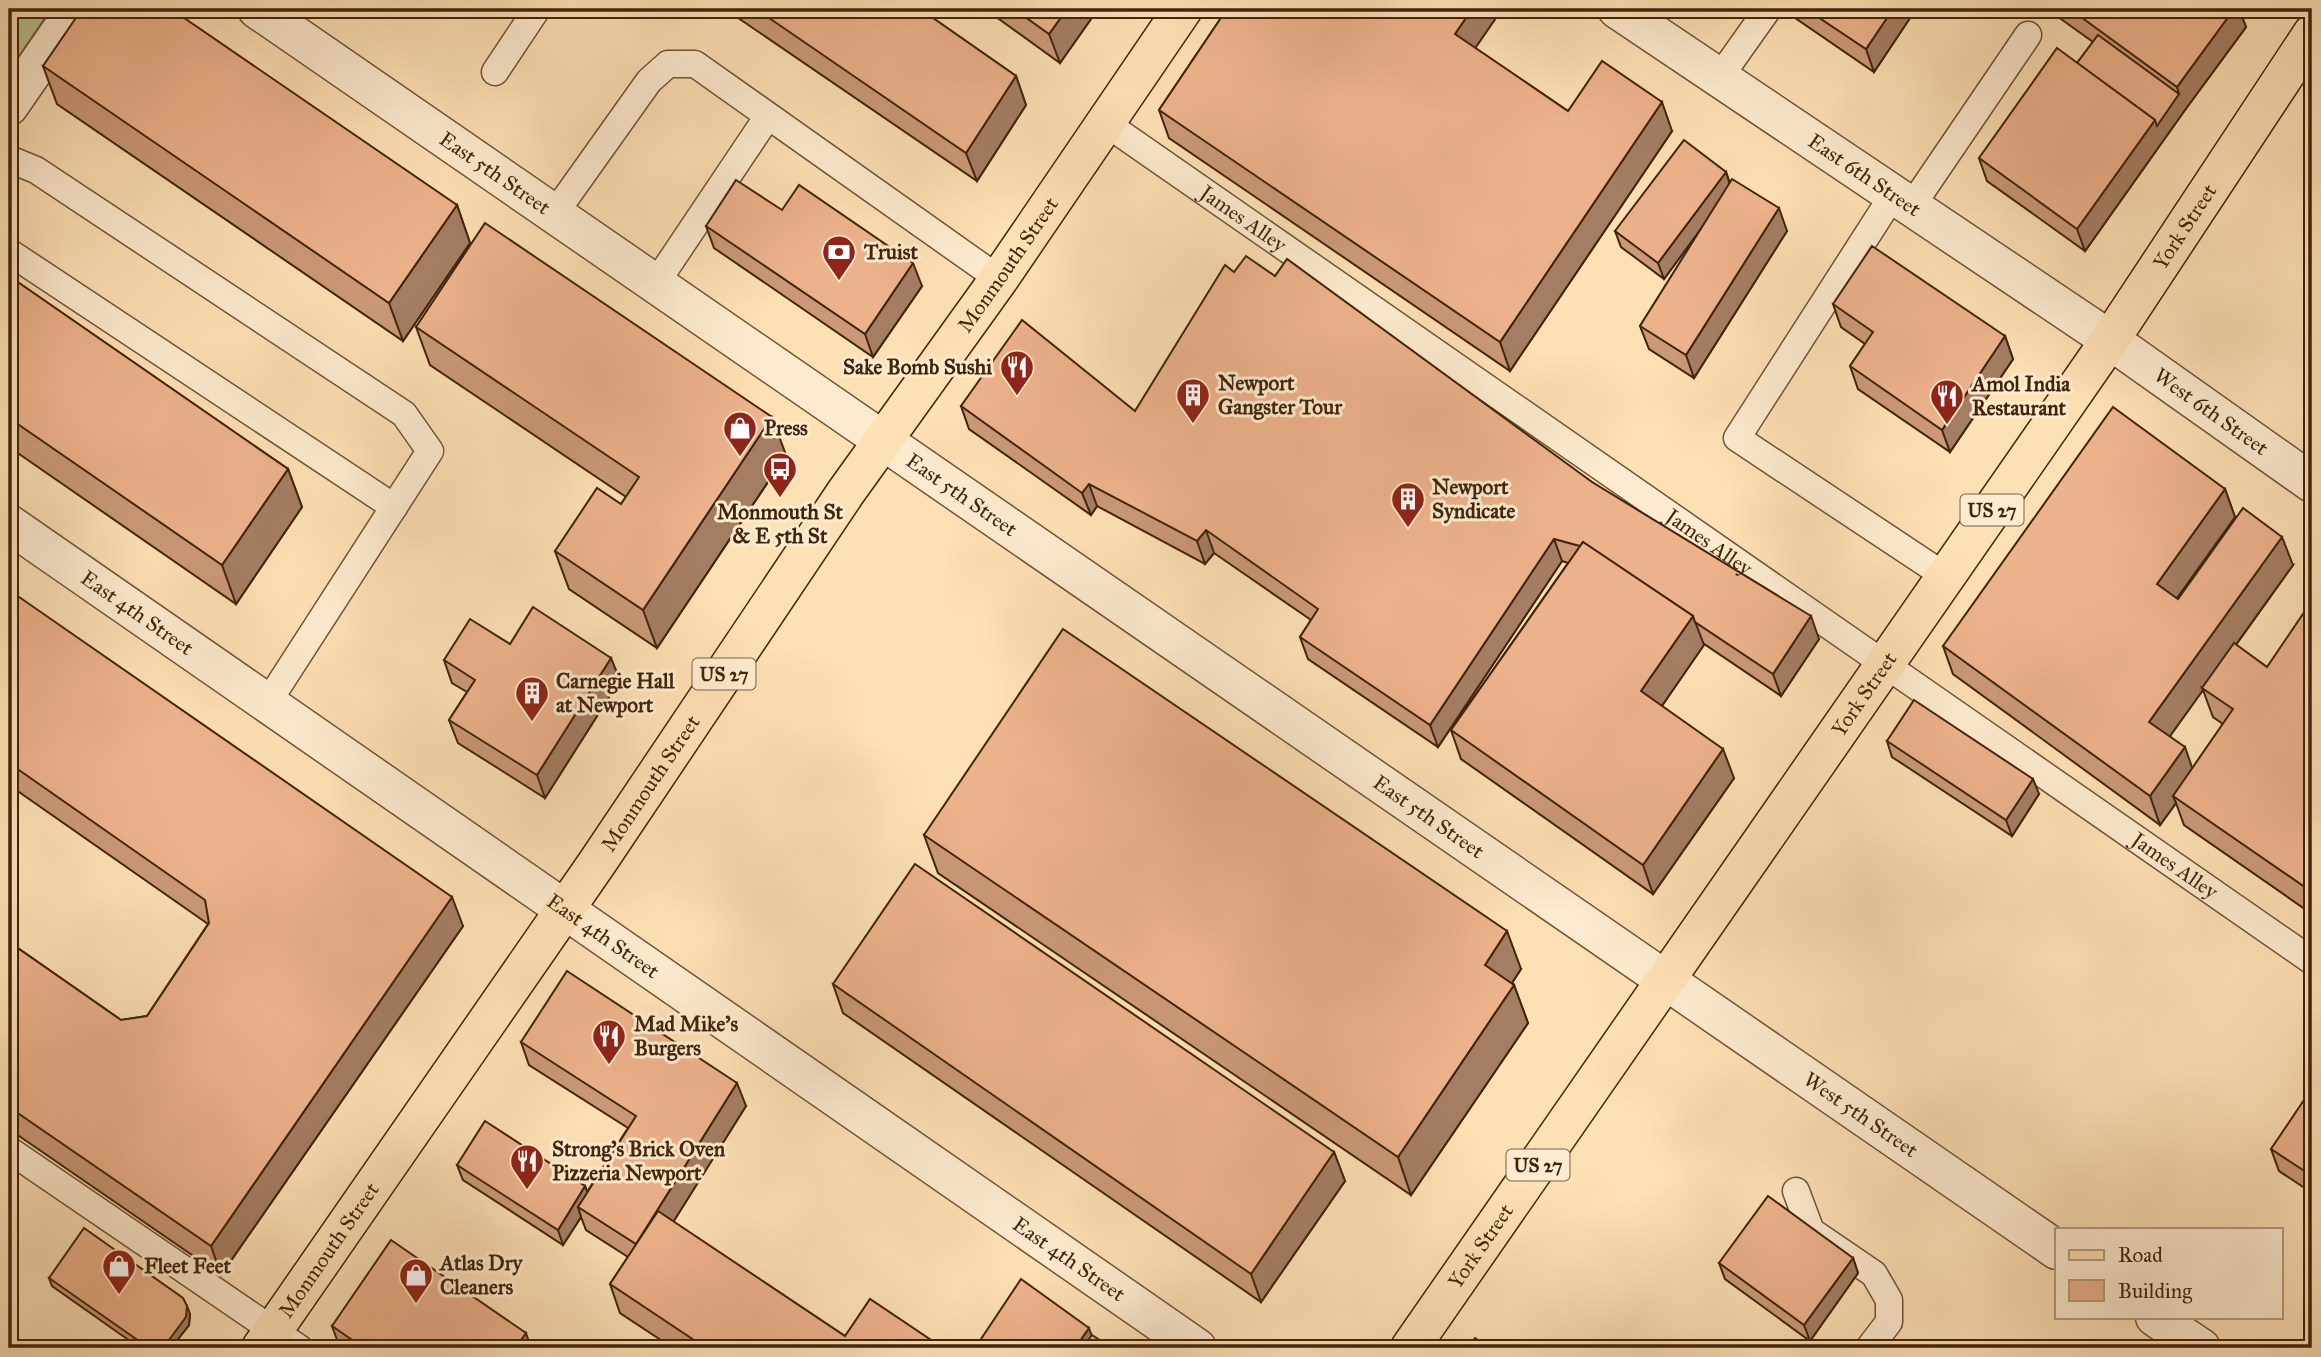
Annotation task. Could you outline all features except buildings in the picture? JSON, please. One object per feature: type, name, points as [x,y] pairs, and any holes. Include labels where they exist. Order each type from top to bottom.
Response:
[{"type":"main road","name":"Monmouth Street","points":[[277,1342],[566,907],[883,441],[1107,124],[1183,9]]},
{"type":"main road","name":"York Street","points":[[1410,1348],[2110,340],[2312,34]]},
{"type":"street","points":[[9,106],[76,9]]},
{"type":"street","name":"East 5th Street","points":[[257,9],[1664,981]]},
{"type":"street","name":"East 6th Street","points":[[1617,9],[2110,340]]},
{"type":"street","name":"West 6th Street","points":[[2110,340],[2312,483]]},
{"type":"street","name":"East 4th Street","points":[[9,524],[566,907],[1198,1348]]},
{"type":"street","name":"West 5th Street","points":[[1664,981],[2055,1249]]},
{"type":"street","points":[[2156,1318],[2201,1348]]},
{"type":"lane","points":[[495,72],[537,9]]},
{"type":"lane","points":[[1719,78],[1768,9]]},
{"type":"lane","points":[[1945,576],[1737,438],[1902,201],[2028,35]]},
{"type":"lane","points":[[555,213],[649,81],[668,64],[695,64],[999,279]]},
{"type":"lane","points":[[656,283],[768,116]]},
{"type":"lane","name":"James Alley","points":[[1107,124],[2312,961]]},
{"type":"lane","points":[[9,159],[36,170],[404,414],[430,451],[268,702]]},
{"type":"lane","points":[[9,252],[394,507]]},
{"type":"lane","points":[[9,1150],[277,1342]]},
{"type":"lane","points":[[1796,1191],[1811,1231],[1874,1274],[1889,1300],[1889,1322],[1869,1348]]},
{"type":"green space","points":[[25,9],[51,9],[9,71],[9,30]]},
{"type":"place","name":"Truist","points":[[839,282]]},
{"type":"place","name":"Sake Bomb Sushi","points":[[1017,397]]},
{"type":"place","name":"Newport Gangster Tour","points":[[1193,425]]},
{"type":"place","name":"Amol India Restaurant","points":[[1947,426]]},
{"type":"place","name":"Press","points":[[740,458]]},
{"type":"place","name":"Monmouth St & E 5th St","points":[[780,499]]},
{"type":"place","name":"Newport Syndicate","points":[[1408,529]]},
{"type":"place","name":"Carnegie Hall at Newport","points":[[532,723]]},
{"type":"place","name":"Mad Mike’s Burgers","points":[[609,1066]]},
{"type":"place","name":"Strong’s Brick Oven Pizzeria Newport","points":[[527,1191]]},
{"type":"place","name":"Fleet Feet","points":[[119,1296]]},
{"type":"place","name":"Atlas Dry Cleaners","points":[[416,1305]]}]
